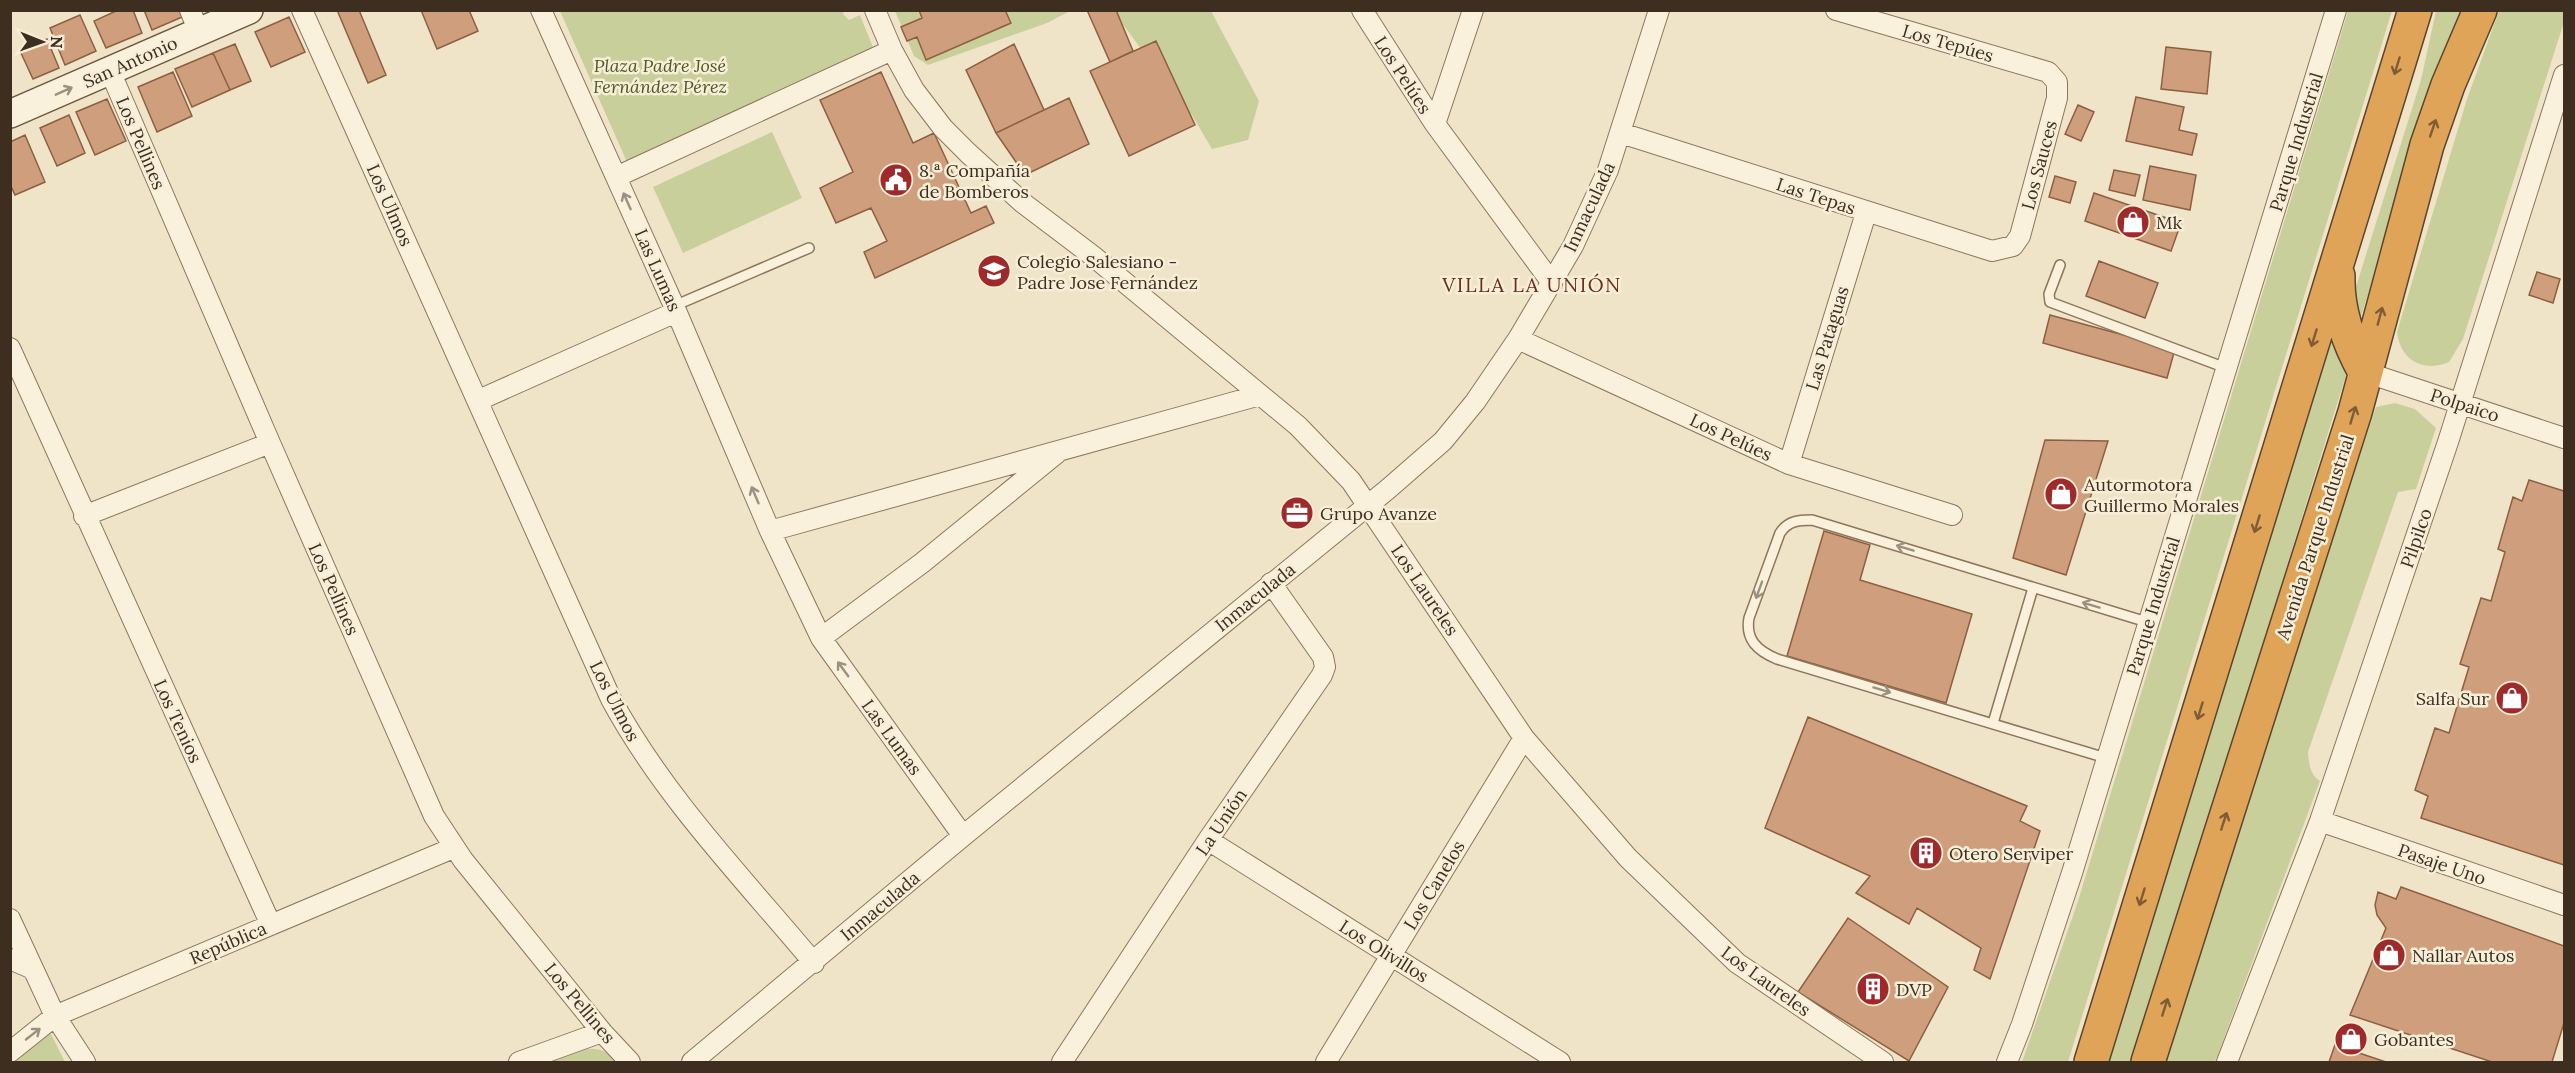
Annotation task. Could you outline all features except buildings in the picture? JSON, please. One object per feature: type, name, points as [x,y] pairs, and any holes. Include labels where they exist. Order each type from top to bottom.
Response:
[{"type":"highway","points":[[2091,1062],[2415,10]]},
{"type":"highway","name":"Avenida Parque Industrial","points":[[2148,1062],[2366,372],[2427,145],[2448,85],[2480,10]]},
{"type":"highway","points":[[2343,242],[2338,287],[2340,310],[2346,333],[2366,372]]},
{"type":"main road","name":"San Antonio","points":[[11,113],[110,71],[194,21],[249,10]]},
{"type":"street","name":"Los Ulmos","points":[[302,10],[611,699],[633,739],[657,775],[814,963]]},
{"type":"street","name":"Las Lumas","points":[[541,10],[675,309],[770,531],[821,638],[963,836]]},
{"type":"street","name":"Los Laureles","points":[[875,10],[892,50],[924,104],[968,153],[1023,203],[1093,256],[1260,394],[1305,434],[1351,481],[1524,738],[1628,858],[1737,963],[1883,1062]]},
{"type":"street","name":"Los Pelúes","points":[[1362,10],[1435,124],[1552,283]]},
{"type":"street","points":[[1435,124],[1473,10]]},
{"type":"street","name":"Inmaculada","points":[[692,1062],[1443,441],[1475,402],[1518,339],[1552,283],[1596,199],[1621,133],[1659,10]]},
{"type":"street","name":"Los Tepúes","points":[[1836,10],[2048,72],[2057,82]]},
{"type":"street","name":"Parque Industrial","points":[[2007,1062],[2022,1024],[2068,884],[2336,10]]},
{"type":"street","points":[[616,177],[892,50]]},
{"type":"street","name":"Los Pellines","points":[[110,71],[434,816],[453,848],[602,1032],[630,1062]]},
{"type":"street","name":"Pilpilco","points":[[2227,1062],[2320,821],[2460,404],[2565,75]]},
{"type":"street","name":"Los Sauces","points":[[2013,246],[2020,236],[2057,98],[2057,82]]},
{"type":"street","name":"Las Tepas","points":[[1621,133],[1866,213],[1992,251],[2013,246]]},
{"type":"street","name":"Las Pataguas","points":[[1789,464],[1866,213]]},
{"type":"street","points":[[478,400],[675,309]]},
{"type":"street","name":"Los Pelúes","points":[[1518,339],[1789,464],[1952,515]]},
{"type":"street","name":"Los Tenios","points":[[10,348],[271,926]]},
{"type":"street","name":"Polpaico","points":[[2366,372],[2565,438]]},
{"type":"street","points":[[770,531],[1260,394]]},
{"type":"street","points":[[84,516],[270,443]]},
{"type":"street","points":[[821,638],[922,563],[1063,448]]},
{"type":"street","name":"La Unión","points":[[1062,1062],[1208,840],[1323,675],[1325,667],[1323,657],[1271,583]]},
{"type":"street","name":"Los Canelos","points":[[1326,1062],[1524,738]]},
{"type":"street","name":"Pasaje Uno","points":[[2320,821],[2565,905]]},
{"type":"street","name":"Los Olivillos","points":[[1208,840],[1560,1062]]},
{"type":"street","name":"República","points":[[10,1052],[55,1016],[453,848]]},
{"type":"street","points":[[10,919],[55,1016],[85,1062]]},
{"type":"street","points":[[10,959],[33,969]]},
{"type":"street","points":[[519,1062],[602,1032]]},
{"type":"lane","points":[[675,309],[809,248]]},
{"type":"lane","points":[[2060,265],[2049,294],[2050,302],[2227,368]]},
{"type":"lane","points":[[2106,758],[1777,659],[1758,649],[1751,640],[1747,627],[1749,618],[1780,533],[1785,526],[1801,520],[1812,520],[2147,622]]},
{"type":"lane","points":[[1993,723],[2033,588]]},
{"type":"green space","name":"Plaza Padre José Fernández Pérez","points":[[560,11],[844,11],[843,14],[849,20],[860,15],[875,52],[627,162]]},
{"type":"green space","points":[[895,11],[1070,11],[1047,23],[928,65],[914,56]]},
{"type":"green space","points":[[1116,11],[1211,11],[1259,101],[1248,140],[1212,149],[1192,115],[1166,88]]},
{"type":"green space","points":[[2348,11],[2392,11],[2068,1062],[2022,1062],[2078,901]]},
{"type":"green space","points":[[2436,11],[2467,11],[2431,96],[2356,332],[2348,312],[2421,80]]},
{"type":"green space","points":[[2499,11],[2564,11],[2564,22],[2463,339],[2449,362],[2430,366],[2422,365],[2408,357],[2399,342],[2397,332],[2467,99]]},
{"type":"green space","points":[[772,132],[802,198],[683,253],[653,187]]},
{"type":"green space","points":[[2330,332],[2337,354],[2347,372],[2133,1062],[2107,1062]]},
{"type":"green space","points":[[2395,403],[2415,409],[2436,428],[2416,489],[2398,492],[2308,752],[2312,772],[2320,781],[2215,1062],[2160,1062],[2376,407]]},
{"type":"green space","points":[[50,1032],[65,1062],[15,1062]]},
{"type":"green space","points":[[587,1049],[604,1051],[616,1062],[550,1062]]},
{"type":"place","name":"8.ª Compañía de Bomberos","points":[[896,180]]},
{"type":"place","name":"Mk","points":[[2133,222]]},
{"type":"place","name":"Colegio Salesiano - Padre Jose Fernández","points":[[994,271]]},
{"type":"place","name":"Autormotora Guillermo Morales","points":[[2061,494]]},
{"type":"place","name":"Grupo Avanze","points":[[1297,513]]},
{"type":"place","name":"Salfa Sur","points":[[2512,698]]},
{"type":"place","name":"Otero Serviper","points":[[1926,853]]},
{"type":"place","name":"Nallar Autos","points":[[2389,955]]},
{"type":"place","name":"DVP","points":[[1873,989]]},
{"type":"place","name":"Gobantes","points":[[2351,1039]]},
{"type":"district","name":"VILLA LA UNIÓN","points":[[1532,284]]}]
